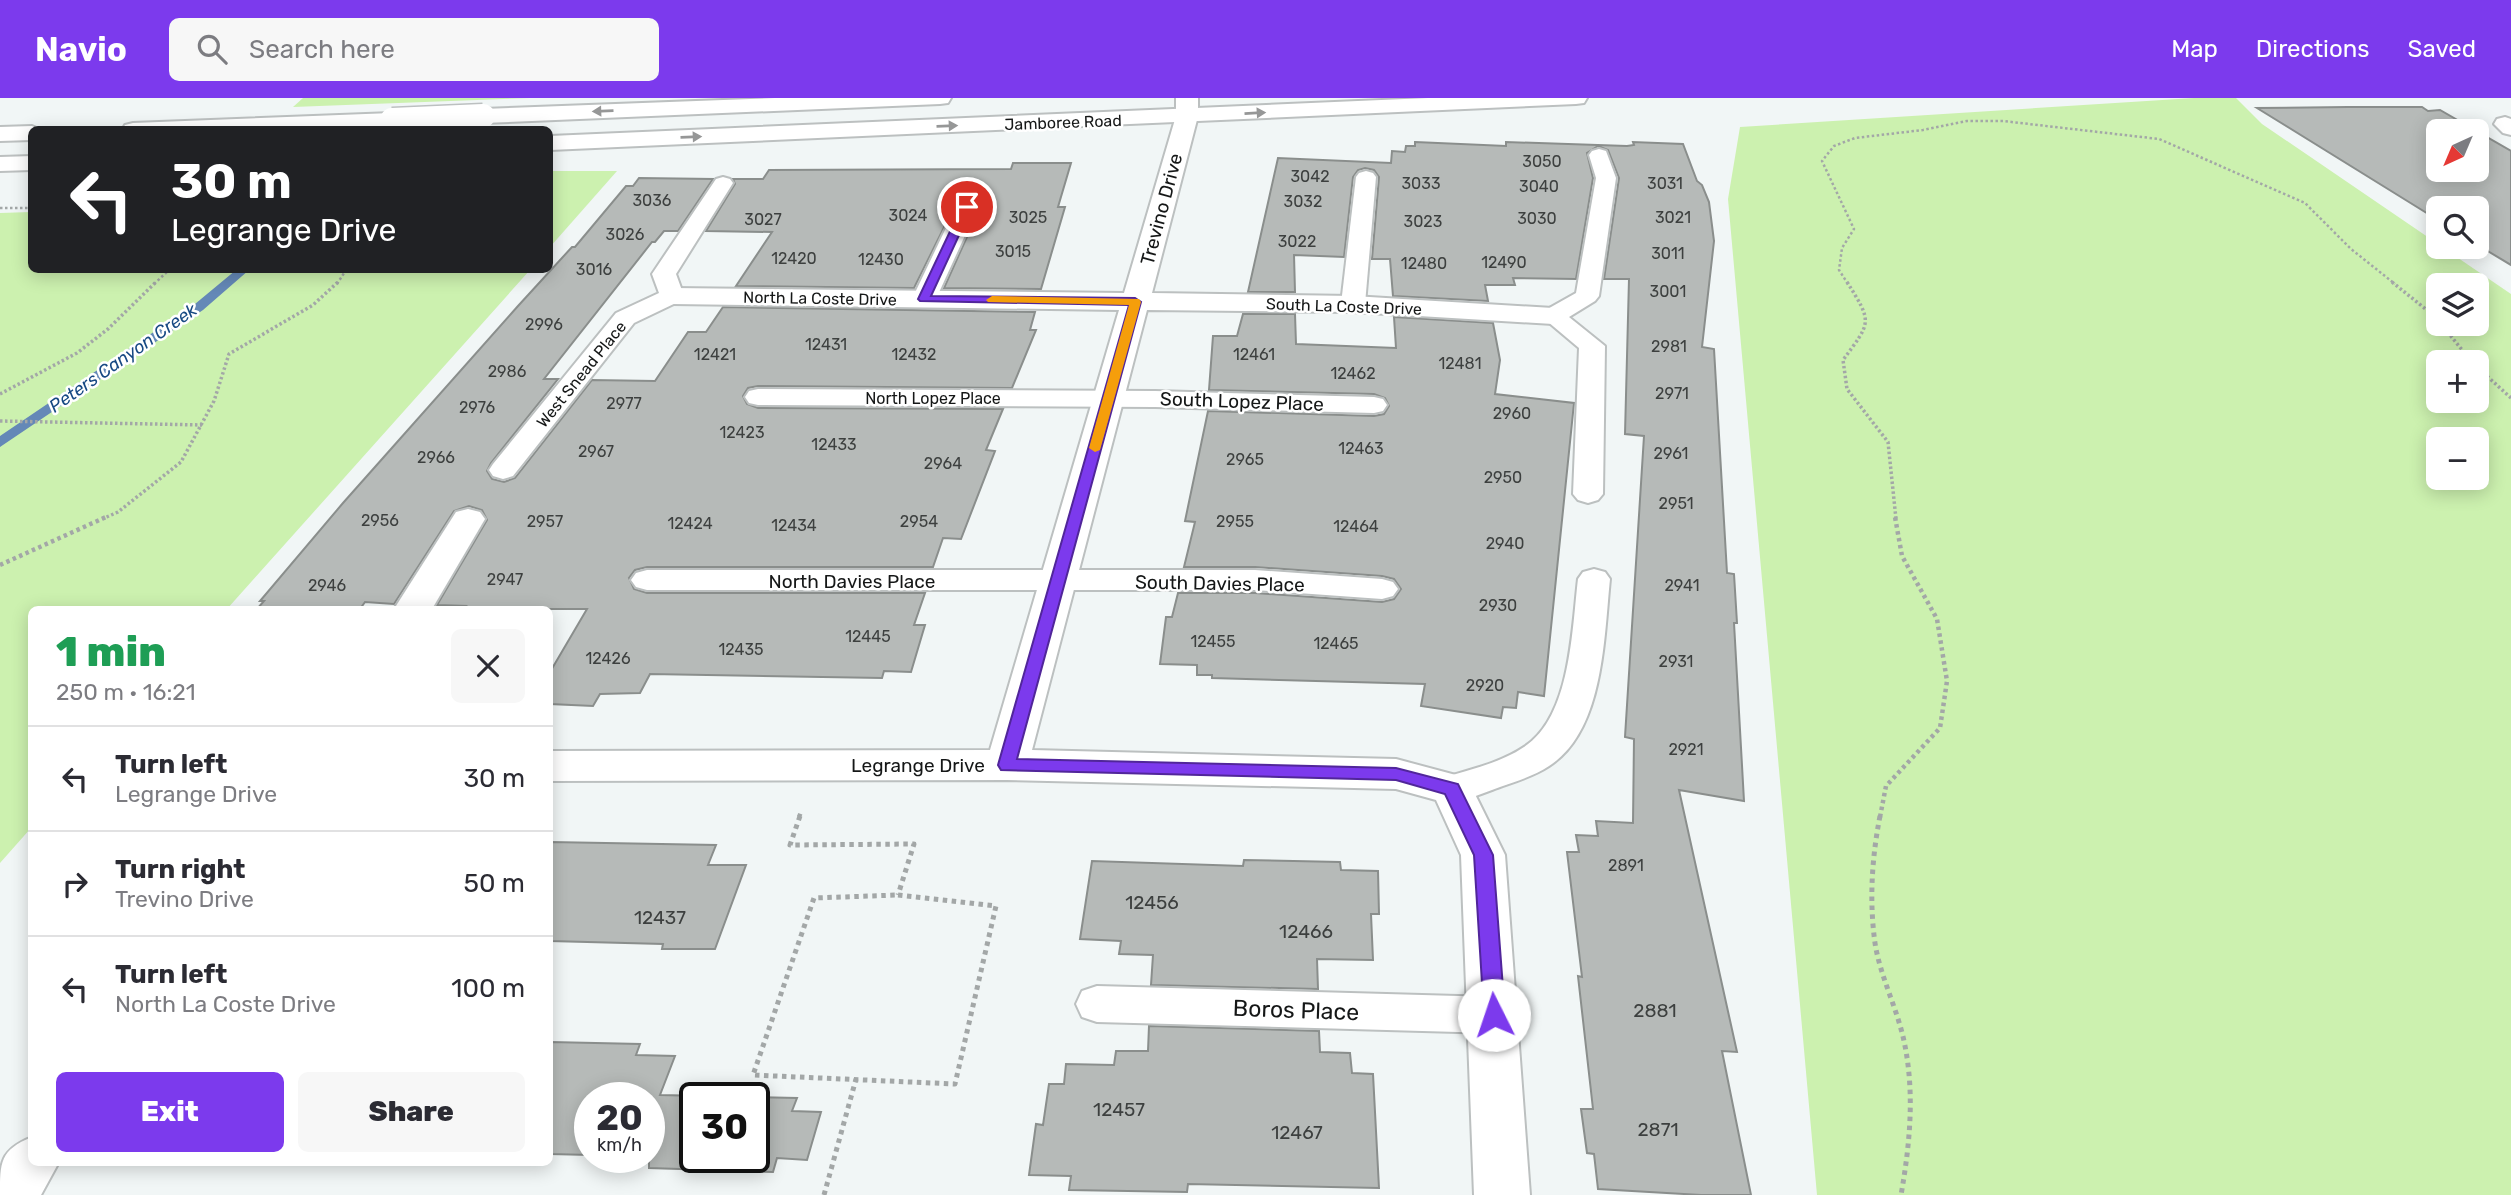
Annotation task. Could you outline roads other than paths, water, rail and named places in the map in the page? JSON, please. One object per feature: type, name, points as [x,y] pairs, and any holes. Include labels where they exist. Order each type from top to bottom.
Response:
[{"type":"street","points":[[237,126],[767,101],[940,98]]},
{"type":"street","name":"Jamboree Road","points":[[553,143],[1187,107],[1576,98]]},
{"type":"street","name":"Trevino Drive","points":[[1007,765],[1187,107]]},
{"type":"street","points":[[0,134],[28,133]]},
{"type":"street","points":[[0,164],[28,163]]},
{"type":"street","name":"North La Coste Drive","points":[[672,296],[1135,302]]},
{"type":"street","name":"South La Coste Drive","points":[[1135,302],[1353,304],[1553,316]]},
{"type":"street","points":[[415,606],[468,519]]},
{"type":"street","name":"Legrange Drive","points":[[553,766],[1007,765],[1396,774],[1452,789]]},
{"type":"street","points":[[1452,789],[1483,855],[1502,1195]]},
{"type":"street","points":[[8,1195],[29,1166]]},
{"type":"lane","points":[[1588,494],[1592,346],[1553,316],[1587,296],[1606,178],[1599,155]]},
{"type":"lane","points":[[1353,304],[1366,177]]},
{"type":"lane","points":[[672,296],[664,274],[723,183]]},
{"type":"lane","points":[[924,299],[967,207]]},
{"type":"lane","name":"West Snead Place","points":[[503,470],[625,318],[672,296]]},
{"type":"lane","name":"North Lopez Place","points":[[758,397],[1109,398]]},
{"type":"lane","name":"South Lopez Place","points":[[1109,398],[1374,405]]},
{"type":"lane","points":[[1452,789],[1540,755],[1562,733],[1577,696],[1594,579]]},
{"type":"lane","name":"North Davies Place","points":[[647,580],[1058,582]]},
{"type":"lane","name":"South Davies Place","points":[[1058,582],[1255,580],[1382,589]]},
{"type":"lane","name":"Boros Place","points":[[1097,1004],[1494,1015]]},
{"type":"waterway","name":"Peters Canyon Creek","points":[[0,443],[199,307],[239,273]]}]
